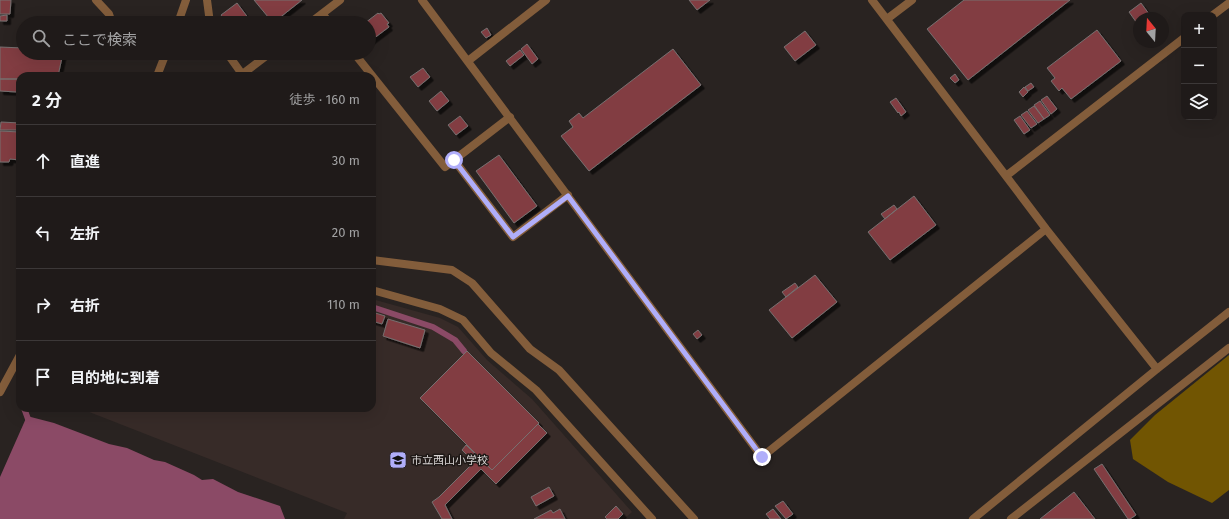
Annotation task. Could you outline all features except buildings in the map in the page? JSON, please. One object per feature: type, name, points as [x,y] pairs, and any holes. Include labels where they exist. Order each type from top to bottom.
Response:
[{"type":"street","points":[[96,0],[110,16]]},
{"type":"street","points":[[180,16],[186,0]]},
{"type":"street","points":[[207,0],[209,16]]},
{"type":"street","points":[[319,16],[340,0]]},
{"type":"street","points":[[422,0],[762,457],[1046,229]]},
{"type":"street","points":[[468,61],[546,0]]},
{"type":"street","points":[[872,0],[1046,229],[1157,369]]},
{"type":"street","points":[[887,19],[912,0]]},
{"type":"street","points":[[1217,12],[1229,3]]},
{"type":"street","points":[[1006,176],[1181,40]]},
{"type":"street","points":[[159,72],[163,60]]},
{"type":"street","points":[[231,60],[239,72]]},
{"type":"street","points":[[245,72],[261,60]]},
{"type":"street","points":[[360,60],[369,72]]},
{"type":"street","points":[[376,81],[445,167],[510,117]]},
{"type":"street","points":[[454,160],[513,237],[568,196]]},
{"type":"street","points":[[376,260],[452,270],[472,283],[530,349],[559,370],[694,519]]},
{"type":"street","points":[[376,291],[440,309],[463,320],[491,353],[536,390],[652,519]]},
{"type":"street","points":[[973,519],[1229,312]]},
{"type":"street","points":[[1011,519],[1229,348]]},
{"type":"street","points":[[0,392],[16,362]]},
{"type":"shaded area","name":"市立西山小学校","points":[[376,300],[440,318],[458,327],[487,360],[532,399],[632,512],[624,519],[344,519],[347,513],[89,412],[376,412]]},
{"type":"shaded area","points":[[1229,355],[1229,490],[1212,503],[1168,482],[1133,459],[1130,440],[1155,415]]},
{"type":"shaded area","points":[[27,416],[54,423],[109,444],[127,448],[154,460],[165,462],[202,480],[213,479],[238,492],[280,506],[285,519],[0,519],[0,477]]},
{"type":"waterway","points":[[376,308],[433,327],[455,340],[464,351]]},
{"type":"waterway","points":[[25,412],[28,419]]},
{"type":"place","name":"市立西山小学校","points":[[398,460]]},
{"type":"route","points":[[454,160],[513,237],[568,196],[762,457]]}]
